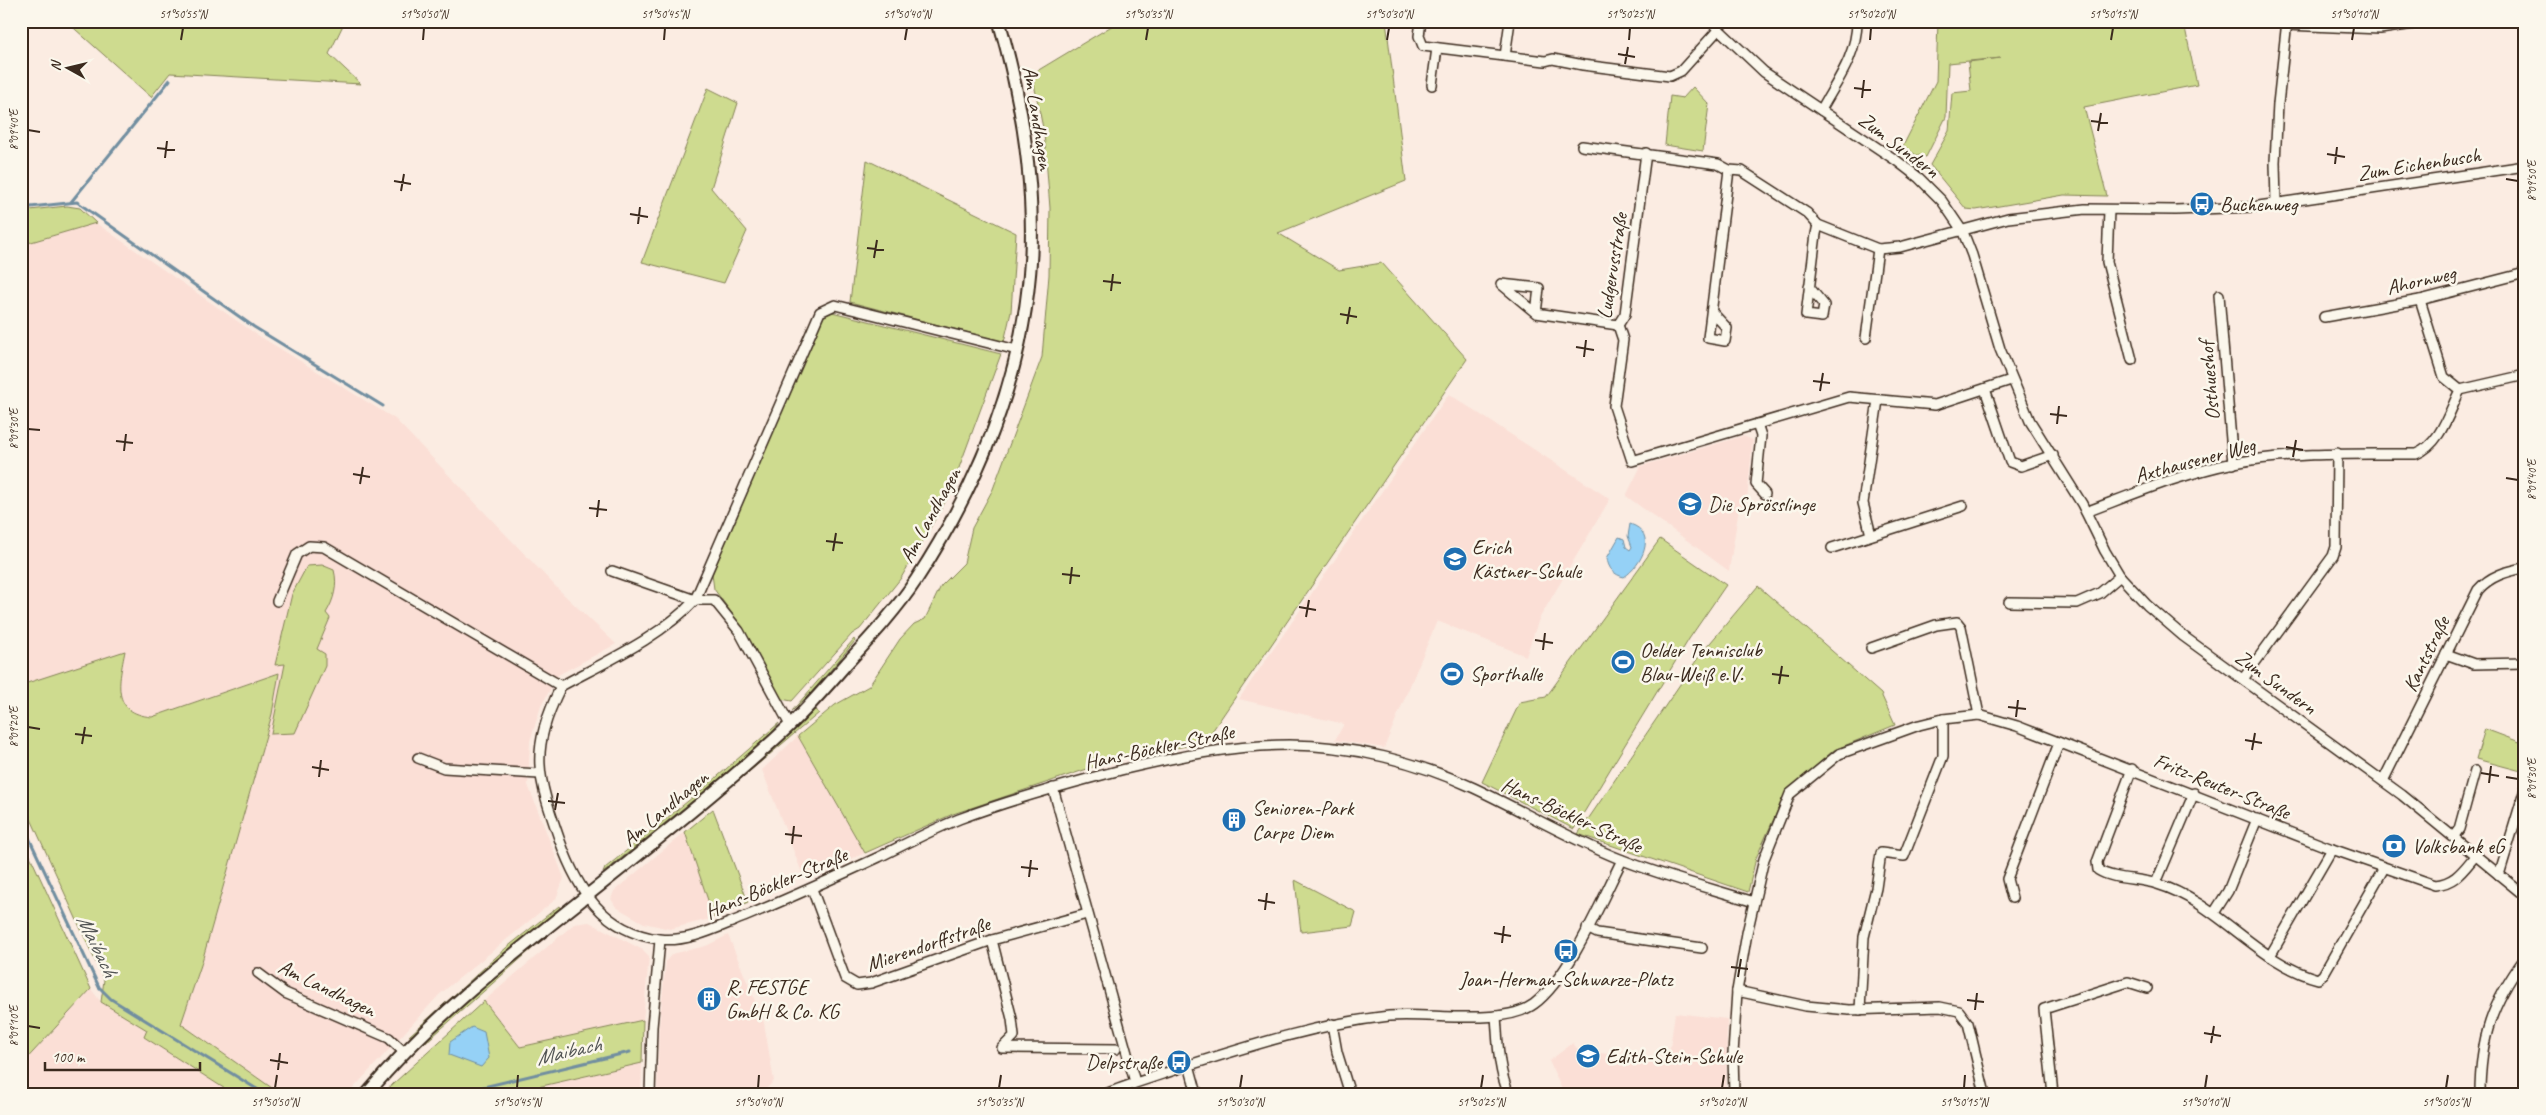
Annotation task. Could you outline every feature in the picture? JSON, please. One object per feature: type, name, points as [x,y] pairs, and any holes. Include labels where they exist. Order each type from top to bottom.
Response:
[{"type":"street","name":"Am Landhagen","points":[[367,1094],[404,1052],[453,1006],[736,774],[790,725],[862,646],[914,583],[962,503],[991,439],[1016,350],[1025,310],[1030,254],[1031,195],[1019,102],[999,21]]},
{"type":"street","points":[[1421,21],[1419,36],[1424,46],[1545,61],[1553,59],[1583,65],[1670,76],[1681,71],[1718,30]]},
{"type":"street","points":[[1505,56],[1510,21]]},
{"type":"street","name":"Zum Sundern","points":[[1710,21],[1764,72],[1919,178],[1942,201],[1962,232],[1972,255],[2011,380],[2030,421],[2086,512],[2104,551],[2120,576],[2147,605],[2183,636],[2383,781],[2454,836],[2525,896]]},
{"type":"street","points":[[1821,110],[1851,58],[1857,35],[1858,21]]},
{"type":"street","points":[[2276,204],[2278,104],[2287,23],[2380,29],[2434,21]]},
{"type":"street","points":[[1432,85],[1437,48]]},
{"type":"street","points":[[1582,146],[1718,164],[1729,170],[1742,171],[1807,213],[1818,226],[1878,248],[1866,338]]},
{"type":"street","name":"Ludgerusstraße","points":[[1646,153],[1625,314],[1618,325],[1623,340],[1614,406],[1632,460],[1849,398],[1935,405],[2011,380]]},
{"type":"street","name":"Zum Eichenbusch","points":[[1878,248],[1900,247],[1962,232],[2008,218],[2084,209],[2176,210],[2252,207],[2525,166]]},
{"type":"street","points":[[1712,312],[1729,170]]},
{"type":"street","points":[[2109,210],[2107,262],[2132,360]]},
{"type":"street","points":[[1809,287],[1818,226]]},
{"type":"street","name":"Ahornweg","points":[[2324,317],[2420,300],[2525,273]]},
{"type":"street","points":[[1536,313],[1539,288],[1500,284],[1536,313],[1618,325]]},
{"type":"street","name":"Osthueshof","points":[[2219,295],[2233,464]]},
{"type":"street","points":[[2420,300],[2444,377],[2460,390],[2525,375]]},
{"type":"street","points":[[586,896],[568,861],[539,774],[540,743],[549,711],[561,686],[619,654],[681,615],[695,600],[820,312],[835,305],[1016,350]]},
{"type":"street","points":[[1985,389],[2010,462],[2021,466],[2052,455]]},
{"type":"street","name":"Axthausener Weg","points":[[2086,512],[2175,480],[2233,464],[2289,456],[2416,454],[2426,450],[2437,438],[2460,390]]},
{"type":"street","points":[[1871,535],[1863,503],[1878,400]]},
{"type":"street","points":[[1757,424],[1761,436],[1756,484],[1765,494]]},
{"type":"street","points":[[2243,679],[2333,556],[2336,547],[2337,454]]},
{"type":"street","points":[[1832,548],[1963,506]]},
{"type":"street","points":[[278,600],[297,554],[310,546],[324,547],[561,686]]},
{"type":"street","name":"Kantstraße","points":[[2383,781],[2468,607],[2486,581],[2502,573],[2525,568]]},
{"type":"street","points":[[612,571],[695,600],[714,600],[739,631],[790,725]]},
{"type":"street","points":[[2009,602],[2076,603],[2100,593],[2120,576]]},
{"type":"street","points":[[1871,648],[1936,625],[1957,622],[1961,627],[1979,714]]},
{"type":"street","points":[[2446,654],[2474,664],[2525,663]]},
{"type":"street","name":"Fritz-Reuter-Straße","points":[[1734,1094],[1733,1054],[1737,992],[1764,859],[1790,794],[1838,754],[1943,719],[1979,714],[2017,726],[2132,769],[2332,849],[2436,885],[2447,884],[2455,880],[2476,855]]},
{"type":"street","points":[[1860,1010],[1864,937],[1876,888],[1881,853],[1904,856],[1943,756],[1943,719]]},
{"type":"street","points":[[2012,898],[2007,879],[2059,743]]},
{"type":"street","name":"Hans-Böckler-Straße","points":[[586,896],[610,918],[634,932],[660,940],[682,938],[704,933],[812,888],[957,820],[1053,788],[1142,765],[1248,746],[1291,745],[1345,750],[1418,766],[1471,787],[1622,860],[1754,902]]},
{"type":"street","points":[[418,758],[444,768],[539,774]]},
{"type":"street","points":[[2132,769],[2097,866],[2101,872],[2156,883],[2214,913],[2270,956],[2305,976],[2318,979],[2323,975],[2384,868]]},
{"type":"street","points":[[2454,836],[2459,829],[2475,771]]},
{"type":"street","points":[[1053,788],[1135,1082]]},
{"type":"street","points":[[2499,875],[2525,789]]},
{"type":"street","points":[[2156,883],[2174,846],[2194,794]]},
{"type":"street","points":[[2214,913],[2228,891],[2257,819]]},
{"type":"street","points":[[2270,956],[2332,849]]},
{"type":"street","points":[[1105,1094],[1135,1082],[1250,1046],[1332,1024],[1390,1016],[1496,1016],[1520,1011],[1533,1004],[1548,990],[1567,963],[1622,860]]},
{"type":"street","name":"Mierendorffstraße","points":[[812,888],[845,978],[857,985],[871,983],[992,940],[1087,914]]},
{"type":"street","points":[[1586,928],[1597,933],[1702,948]]},
{"type":"street","points":[[650,1094],[652,1027],[660,940]]},
{"type":"street","points":[[992,940],[1014,1036],[1002,1048],[1116,1049]]},
{"type":"street","points":[[2480,1094],[2480,1072],[2485,1038],[2494,1007],[2525,958]]},
{"type":"street","name":"Am Landhagen","points":[[258,973],[285,992],[389,1038],[404,1052]]},
{"type":"street","points":[[2053,1094],[2044,1009],[2128,982],[2147,988]]},
{"type":"street","points":[[1737,992],[1806,1006],[1860,1010],[1940,1006],[1959,1011],[1968,1022],[1985,1094]]},
{"type":"street","points":[[1496,1016],[1500,1062],[1504,1084],[1509,1094]]},
{"type":"street","points":[[1332,1024],[1337,1052],[1350,1094]]},
{"type":"street","points":[[1189,1065],[1198,1094]]},
{"type":"shaded area","points":[[96,223],[256,334],[395,419],[558,589],[616,644],[558,675],[541,706],[530,741],[528,785],[564,878],[556,899],[440,994],[348,1094],[302,1094],[272,1088],[181,1024],[201,965],[272,714],[279,673],[152,717],[137,715],[126,707],[119,694],[119,682],[125,652],[21,685],[21,245]]},
{"type":"shaded area","name":"Erich Kästner-Schule","points":[[1449,394],[1610,499],[1539,619],[1526,656],[1437,621],[1384,748],[1335,740],[1344,724],[1239,699]]},
{"type":"shaded area","name":"Die Sprösslinge","points":[[1743,436],[1753,440],[1747,500],[1739,508],[1729,571],[1626,496],[1641,466]]},
{"type":"shaded area","points":[[798,736],[865,853],[804,878],[762,770]]},
{"type":"shaded area","points":[[685,832],[714,918],[670,929],[644,923],[616,907],[611,899],[614,891]]},
{"type":"shaded area","points":[[589,922],[643,950],[649,956],[643,1020],[520,1047],[484,1001],[574,924]]},
{"type":"shaded area","points":[[728,935],[764,1023],[774,1081],[766,1089],[768,1094],[657,1094],[659,1027],[666,961],[672,954],[706,946]]},
{"type":"shaded area","points":[[91,989],[101,1002],[147,1030],[144,1037],[233,1094],[21,1094],[21,1065]]},
{"type":"shaded area","name":"Edith-Stein-Schule","points":[[1675,1013],[1727,1019],[1726,1094],[1564,1094],[1549,1061],[1573,1043],[1578,1050],[1668,1062]]},
{"type":"shaded area","points":[[642,1063],[641,1094],[507,1094]]},
{"type":"green space","points":[[66,21],[345,21],[329,54],[361,84],[170,73],[151,97]]},
{"type":"green space","points":[[1120,21],[1386,21],[1406,181],[1278,233],[1339,270],[1382,263],[1467,359],[1204,743],[1123,757],[953,814],[865,853],[798,736],[835,705],[869,686],[900,639],[914,624],[925,619],[941,586],[964,563],[972,528],[993,489],[1042,357],[1049,275],[1050,208],[1044,133],[1032,74]]},
{"type":"green space","points":[[1938,21],[2193,21],[2185,28],[2197,85],[2084,107],[2107,196],[2064,195],[1976,210],[1966,209],[1930,165],[1949,131],[1952,93],[1971,91],[1968,62],[2001,58],[1948,63],[1946,117],[1926,157],[1916,155],[1903,146],[1936,81]]},
{"type":"green space","points":[[1693,87],[1709,104],[1703,151],[1665,145],[1670,96],[1683,98]]},
{"type":"green space","points":[[708,88],[738,103],[711,188],[747,231],[724,283],[642,262]]},
{"type":"green space","points":[[867,160],[1016,233],[1011,312],[1004,342],[850,302]]},
{"type":"green space","points":[[67,206],[80,208],[96,223],[21,245],[21,211]]},
{"type":"green space","points":[[832,312],[1001,354],[949,495],[901,578],[860,629],[852,634],[792,701],[781,699],[744,630],[714,589],[712,574],[823,317]]},
{"type":"green space","name":"Oelder Tennisclub Blau-Weiß e.V.","points":[[1660,539],[1726,585],[1689,639],[1574,829],[1482,782],[1520,702],[1546,697]]},
{"type":"green space","points":[[322,565],[334,570],[336,581],[333,598],[326,613],[330,618],[317,649],[325,654],[325,666],[295,733],[271,734],[285,664],[275,665],[292,594],[307,566]]},
{"type":"green space","points":[[1758,586],[1881,694],[1895,725],[1834,750],[1786,792],[1756,858],[1748,892],[1578,834],[1700,655]]},
{"type":"green space","points":[[854,639],[855,641],[812,692],[792,711]]},
{"type":"green space","points":[[125,651],[120,684],[120,694],[123,703],[129,709],[139,714],[152,717],[279,673],[272,714],[201,965],[181,1024],[272,1088],[302,1094],[233,1094],[144,1037],[147,1030],[101,1002],[104,980],[21,797],[21,685]]},
{"type":"green space","points":[[812,708],[819,713],[695,817],[612,882]]},
{"type":"green space","points":[[779,723],[773,732],[722,777],[603,873],[605,868],[703,789]]},
{"type":"green space","points":[[2485,729],[2525,744],[2525,772],[2476,759]]},
{"type":"green space","points":[[713,809],[748,902],[714,918],[685,832]]},
{"type":"green space","points":[[21,836],[91,989],[21,1065]]},
{"type":"green space","points":[[1295,880],[1356,912],[1352,926],[1301,932]]},
{"type":"green space","points":[[559,906],[560,908],[476,978],[416,1033],[409,1036],[506,948]]},
{"type":"green space","points":[[568,917],[425,1043],[422,1043],[500,971]]},
{"type":"green space","points":[[484,1001],[520,1047],[643,1020],[642,1063],[507,1094],[382,1094]]},
{"type":"water","points":[[1630,524],[1639,528],[1644,535],[1645,542],[1641,558],[1624,577],[1617,575],[1612,570],[1607,558],[1619,537],[1624,539],[1626,547],[1630,550],[1632,547],[1628,536]]},
{"type":"water","points":[[472,1027],[484,1032],[489,1058],[481,1067],[449,1055],[450,1042]]},
{"type":"waterway","points":[[71,202],[170,80]]},
{"type":"waterway","points":[[21,208],[77,202],[254,327],[383,406]]},
{"type":"waterway","name":"Maibach","points":[[21,821],[99,987],[111,999],[265,1094]]},
{"type":"waterway","name":"Maibach","points":[[454,1094],[630,1052]]},
{"type":"place","name":"Buchenweg","points":[[2202,204]]},
{"type":"place","name":"Die Sprösslinge","points":[[1690,504]]},
{"type":"place","name":"Erich Kästner-Schule","points":[[1455,559]]},
{"type":"place","name":"Oelder Tennisclub Blau-Weiß e.V.","points":[[1623,662]]},
{"type":"place","name":"Sporthalle","points":[[1452,674]]},
{"type":"place","name":"Senioren-Park Carpe Diem","points":[[1234,820]]},
{"type":"place","name":"Volksbank eG","points":[[2394,846]]},
{"type":"place","name":"Joan-Herman-Schwarze-Platz","points":[[1566,951]]},
{"type":"place","name":"R. FESTGE GmbH & Co. KG","points":[[709,999]]},
{"type":"place","name":"Edith-Stein-Schule","points":[[1588,1056]]},
{"type":"place","name":"Delpstraße","points":[[1179,1062]]}]
